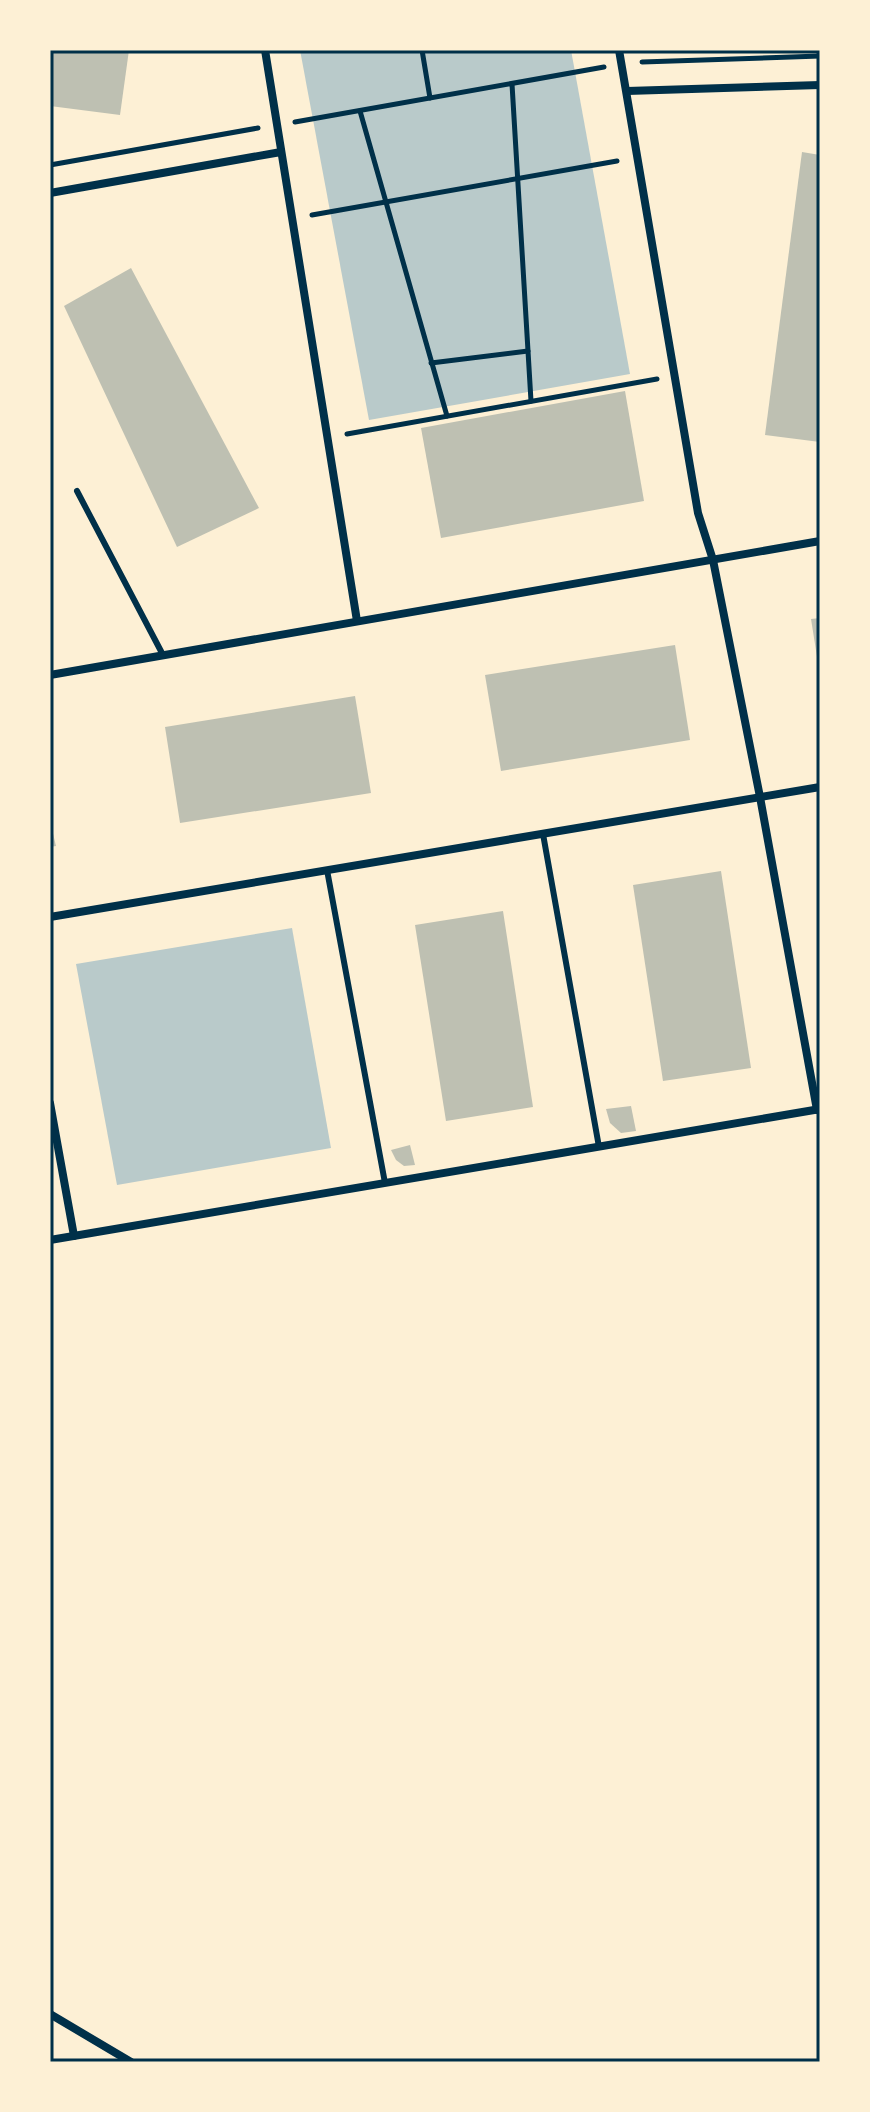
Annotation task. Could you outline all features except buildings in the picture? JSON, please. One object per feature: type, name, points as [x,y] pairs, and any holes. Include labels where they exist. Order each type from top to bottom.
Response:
[{"type":"street","points":[[265,50],[357,621]]},
{"type":"street","points":[[50,1240],[818,1109],[713,560],[698,513],[619,50]]},
{"type":"street","points":[[627,91],[820,85]]},
{"type":"street","points":[[50,193],[281,152]]},
{"type":"street","points":[[50,675],[820,541]]},
{"type":"street","points":[[50,917],[820,787]]},
{"type":"street","points":[[50,1103],[74,1236]]},
{"type":"street","points":[[50,2014],[131,2062]]},
{"type":"lane","points":[[77,491],[163,655]]},
{"type":"lane","points":[[543,834],[599,1147]]},
{"type":"lane","points":[[327,870],[385,1183]]},
{"type":"path","points":[[422,50],[430,98]]},
{"type":"path","points":[[50,165],[621,64],[820,56]]},
{"type":"path","points":[[512,84],[531,401]]},
{"type":"path","points":[[360,111],[447,416]]},
{"type":"path","points":[[292,219],[638,157]]},
{"type":"path","points":[[431,363],[528,351]]},
{"type":"path","points":[[327,438],[676,375]]},
{"type":"shaded area","points":[[300,50],[571,50],[630,374],[369,420]]},
{"type":"shaded area","points":[[292,928],[331,1148],[117,1185],[76,964]]}]
